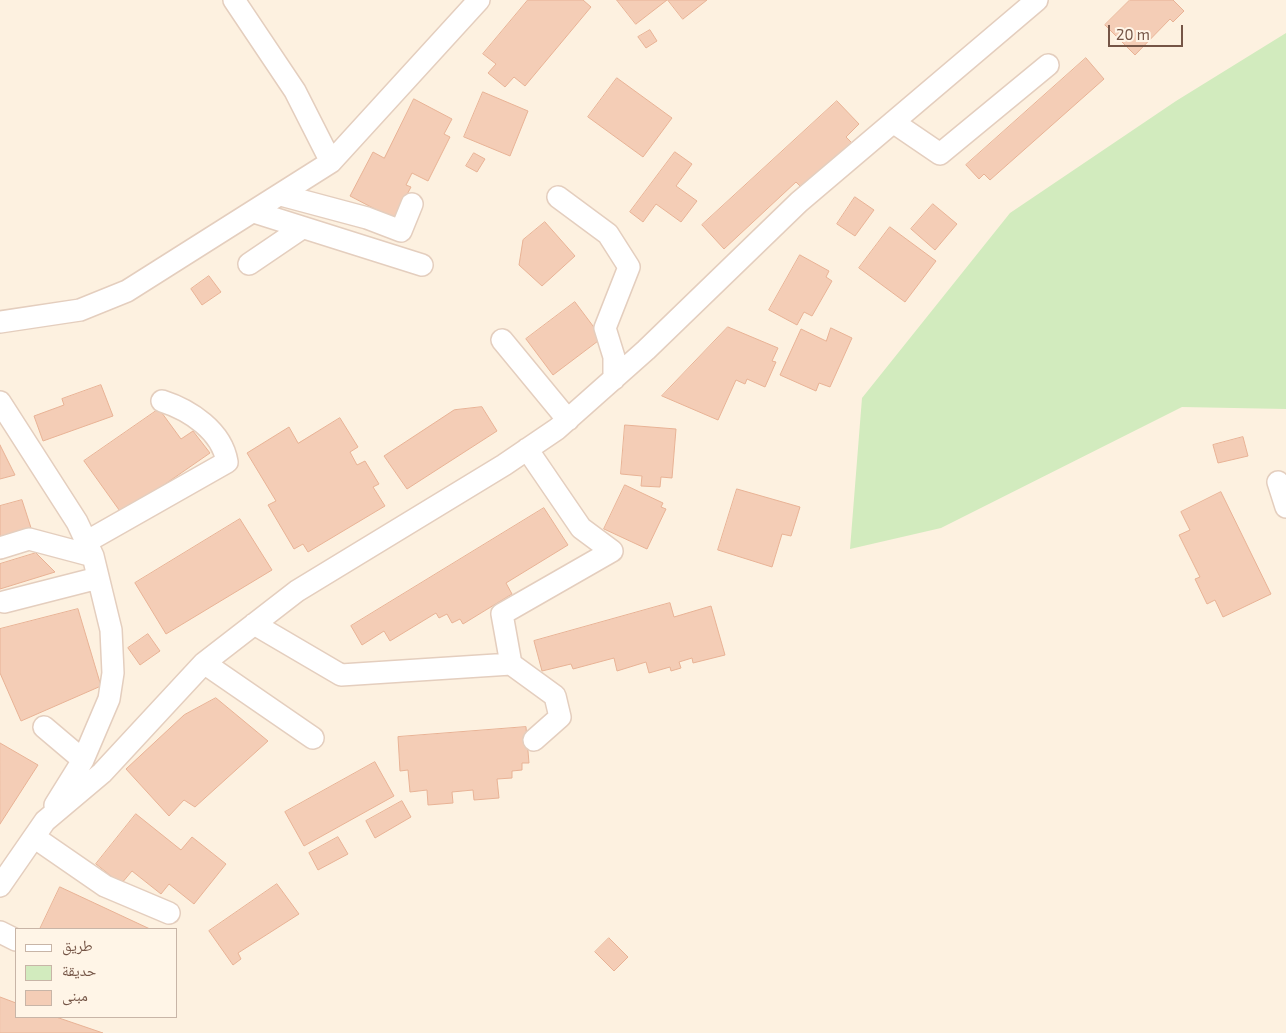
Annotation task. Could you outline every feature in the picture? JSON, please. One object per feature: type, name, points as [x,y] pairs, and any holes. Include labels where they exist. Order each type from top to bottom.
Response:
[{"type":"street","points":[[234,0],[295,91],[331,162]]},
{"type":"street","points":[[0,322],[80,310],[104,302],[127,291],[331,162],[479,0]]},
{"type":"street","points":[[39,829],[102,773],[204,663],[254,624],[297,591],[527,449],[568,420],[614,379],[799,202],[1037,0]]},
{"type":"street","points":[[893,122],[940,154],[1048,65]]},
{"type":"street","points":[[281,195],[367,218],[402,231],[412,204]]},
{"type":"street","points":[[558,197],[608,234],[629,267],[605,328],[614,357],[614,379]]},
{"type":"street","points":[[254,212],[422,265]]},
{"type":"street","points":[[249,264],[302,228]]},
{"type":"street","points":[[502,340],[568,420]]},
{"type":"street","points":[[0,548],[29,538],[89,549],[227,462],[225,452],[210,430],[182,408],[162,400]]},
{"type":"street","points":[[0,402],[46,471],[89,549],[111,630],[114,673],[109,699],[84,760],[0,886]]},
{"type":"street","points":[[511,664],[502,614],[612,551],[581,528],[527,449]]},
{"type":"street","points":[[1278,482],[1286,507]]},
{"type":"street","points":[[4,602],[98,578]]},
{"type":"street","points":[[254,624],[341,675],[511,664],[555,696],[560,717],[534,740]]},
{"type":"street","points":[[204,663],[313,738]]},
{"type":"street","points":[[44,727],[84,760]]},
{"type":"street","points":[[39,829],[104,886],[169,913]]},
{"type":"street","points":[[0,932],[15,940]]},
{"type":"green space","points":[[1286,33],[1286,409],[1182,407],[941,528],[850,549],[862,398],[1010,213],[1176,101]]},
{"type":"building","points":[[528,0],[583,0],[591,7],[525,86],[514,77],[505,87],[488,73],[496,64],[483,54]]},
{"type":"building","points":[[617,0],[667,0],[636,24]]},
{"type":"building","points":[[668,0],[707,0],[683,19]]},
{"type":"building","points":[[1130,0],[1173,0],[1184,11],[1173,22],[1170,19],[1135,55],[1105,25]]},
{"type":"building","points":[[650,30],[657,41],[646,48],[638,37]]},
{"type":"building","points":[[1086,58],[1104,79],[990,180],[984,174],[979,179],[966,165]]},
{"type":"building","points":[[617,78],[672,118],[643,157],[588,117]]},
{"type":"building","points":[[483,92],[528,111],[510,156],[464,137]]},
{"type":"building","points":[[414,99],[452,119],[444,134],[450,137],[428,181],[412,173],[406,185],[411,187],[394,219],[350,196],[373,152],[384,158]]},
{"type":"building","points":[[837,101],[859,124],[846,137],[852,143],[803,189],[796,182],[724,249],[702,225]]},
{"type":"building","points":[[675,152],[692,164],[676,186],[697,201],[681,222],[656,204],[643,222],[630,212]]},
{"type":"building","points":[[474,153],[485,159],[477,172],[466,166]]},
{"type":"building","points":[[855,197],[874,210],[855,236],[837,224]]},
{"type":"building","points":[[933,204],[957,224],[935,250],[911,229]]},
{"type":"building","points":[[545,222],[575,256],[542,286],[519,265],[523,240]]},
{"type":"building","points":[[890,227],[936,261],[905,302],[859,268]]},
{"type":"building","points":[[800,255],[829,271],[826,277],[832,281],[812,316],[804,312],[797,325],[769,310]]},
{"type":"building","points":[[209,276],[221,292],[202,305],[191,289]]},
{"type":"building","points":[[575,302],[602,338],[553,375],[526,339]]},
{"type":"building","points":[[728,327],[778,348],[772,361],[776,362],[765,387],[747,379],[745,384],[736,380],[718,420],[662,396]]},
{"type":"building","points":[[831,328],[852,338],[830,387],[819,383],[816,391],[780,375],[801,329],[826,341]]},
{"type":"building","points":[[101,385],[113,416],[43,441],[34,416],[64,405],[62,399]]},
{"type":"building","points":[[482,407],[497,431],[407,489],[384,456],[454,410]]},
{"type":"building","points":[[159,409],[181,439],[193,431],[210,453],[122,514],[84,461]]},
{"type":"building","points":[[340,418],[358,447],[350,452],[357,465],[365,461],[379,484],[373,487],[385,506],[308,552],[303,544],[294,549],[268,505],[276,501],[247,453],[289,427],[298,443]]},
{"type":"building","points":[[625,425],[676,429],[672,478],[661,477],[660,487],[641,486],[642,476],[621,474]]},
{"type":"building","points":[[1243,437],[1248,456],[1218,463],[1213,445]]},
{"type":"building","points":[[0,445],[15,475],[0,479]]},
{"type":"building","points":[[625,485],[663,503],[661,507],[666,509],[647,549],[604,529]]},
{"type":"building","points":[[737,489],[800,507],[791,536],[782,534],[772,567],[718,550]]},
{"type":"building","points":[[1221,492],[1271,594],[1223,617],[1215,600],[1207,604],[1195,579],[1200,577],[1179,535],[1190,530],[1181,512]]},
{"type":"building","points":[[22,500],[32,531],[0,541],[0,506]]},
{"type":"building","points":[[544,508],[568,545],[506,583],[512,594],[463,624],[460,619],[452,623],[447,614],[439,618],[436,613],[390,641],[384,631],[362,645],[351,626]]},
{"type":"building","points":[[240,519],[272,570],[166,634],[135,583]]},
{"type":"building","points":[[36,553],[55,572],[0,589],[0,564]]},
{"type":"building","points":[[670,603],[674,617],[711,606],[725,655],[693,663],[692,658],[679,662],[681,668],[671,671],[670,667],[649,673],[646,662],[617,671],[614,658],[573,669],[571,664],[542,671],[534,641]]},
{"type":"building","points":[[78,609],[101,686],[21,721],[0,673],[0,629]]},
{"type":"building","points":[[148,634],[160,651],[140,665],[128,648]]},
{"type":"building","points":[[216,698],[268,741],[195,807],[184,800],[169,816],[126,769],[184,715]]},
{"type":"building","points":[[526,727],[529,763],[522,763],[522,770],[512,771],[512,778],[497,779],[499,798],[474,800],[473,790],[452,792],[453,803],[428,805],[427,790],[410,792],[408,770],[400,771],[398,737]]},
{"type":"building","points":[[0,743],[38,765],[0,824]]},
{"type":"building","points":[[375,762],[394,796],[304,846],[285,812]]},
{"type":"building","points":[[402,801],[411,817],[375,838],[366,821]]},
{"type":"building","points":[[136,814],[181,850],[192,837],[226,864],[194,904],[169,884],[161,894],[132,871],[121,884],[96,864]]},
{"type":"building","points":[[338,837],[348,854],[318,870],[309,853]]},
{"type":"building","points":[[277,884],[299,914],[238,953],[241,959],[233,965],[209,931]]},
{"type":"building","points":[[60,887],[148,928],[40,928]]},
{"type":"building","points":[[609,938],[628,957],[614,971],[595,952]]},
{"type":"building","points":[[0,997],[15,1003],[15,1018],[59,1018],[103,1033],[0,1033]]}]
